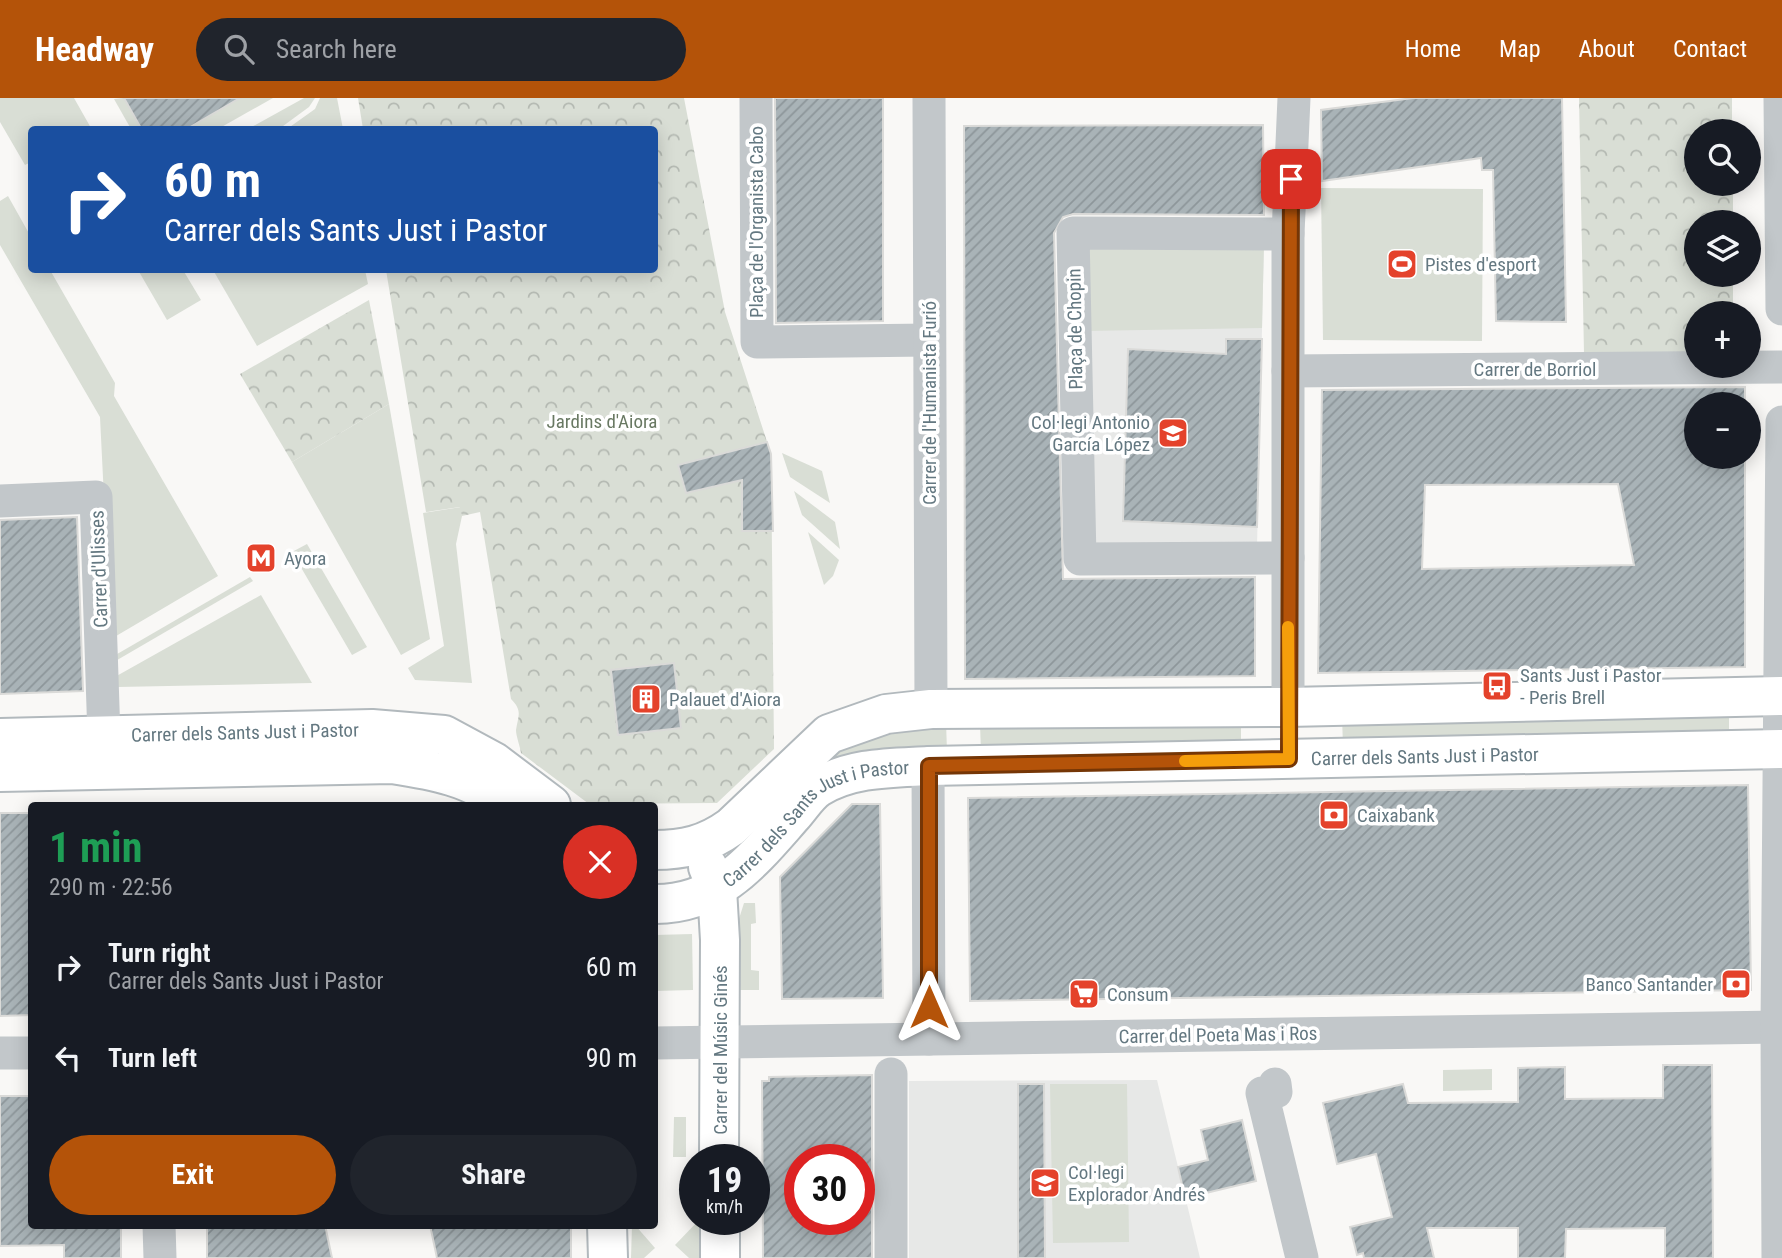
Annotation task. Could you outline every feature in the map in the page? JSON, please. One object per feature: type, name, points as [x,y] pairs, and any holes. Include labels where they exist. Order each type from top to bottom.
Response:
[{"type":"street","name":"Plaça de l'Organista Cabo","points":[[756,98],[757,342],[929,340]]},
{"type":"street","name":"Carrer de l'Humanista Furió","points":[[929,98],[931,709]]},
{"type":"street","points":[[1289,759],[1288,234],[1294,98]]},
{"type":"street","points":[[1780,98],[1782,309]]},
{"type":"street","name":"Plaça de Chopin","points":[[1288,234],[1073,233],[1080,559],[1288,558]]},
{"type":"street","name":"Carrer de Borriol","points":[[1288,371],[1782,367]]},
{"type":"street","points":[[1779,1258],[1782,422]]},
{"type":"street","name":"Carrer d'Ulisses","points":[[0,501],[96,497],[104,737]]},
{"type":"street","points":[[668,850],[715,838],[731,827],[829,734],[886,714],[931,709],[1288,706],[1781,696]]},
{"type":"street","name":"Carrer dels Sants Just i Pastor","points":[[0,738],[372,729],[444,734],[494,762],[547,802]]},
{"type":"street","name":"Carrer dels Sants Just i Pastor","points":[[658,904],[694,900],[736,877],[818,788],[860,770],[929,766],[1781,749]]},
{"type":"street","name":"Carrer dels Sants Just i Pastor","points":[[0,772],[392,764],[441,772],[470,784],[499,802]]},
{"type":"street","points":[[929,766],[929,1039]]},
{"type":"street","points":[[668,850],[709,869],[717,889]]},
{"type":"street","name":"Carrer del Músic Ginés","points":[[717,889],[720,940],[719,1144]]},
{"type":"street","name":"Carrer del Poeta Mas i Ros","points":[[658,1043],[1779,1027]]},
{"type":"street","points":[[0,1053],[28,1053]]},
{"type":"street","points":[[891,1074],[891,1258]]},
{"type":"street","points":[[1275,1084],[1276,1092],[1262,1093],[1302,1258]]},
{"type":"street","points":[[159,1229],[160,1258]]},
{"type":"street","points":[[607,1229],[608,1258]]},
{"type":"street","points":[[720,1235],[720,1258]]},
{"type":"shaded area","name":"Col·legi Antonio García López","points":[[1083,243],[1264,243],[1257,547],[1089,550]]},
{"type":"shaded area","name":"Col·legi Explorador Andrés","points":[[1157,1080],[1200,1258],[909,1258],[909,1081]]},
{"type":"green space","points":[[0,98],[74,98],[90,126],[28,126],[28,164],[25,165],[0,122]]},
{"type":"green space","points":[[124,98],[140,126],[129,126],[114,99]]},
{"type":"green space","points":[[240,98],[273,98],[223,126],[192,126]]},
{"type":"green space","points":[[304,98],[315,98],[309,107],[283,126],[253,126]]},
{"type":"green space","points":[[320,98],[337,98],[342,126],[291,126],[315,109]]},
{"type":"green space","name":"Jardins d'Aiora","points":[[358,98],[684,98],[725,312],[771,454],[774,749],[717,803],[586,802],[521,753],[516,730],[518,710],[511,699],[480,512],[462,516],[460,507],[426,512],[386,273],[658,273],[658,126],[363,126]]},
{"type":"green space","points":[[1579,98],[1732,98],[1732,119],[1684,119],[1684,196],[1733,196],[1733,210],[1684,210],[1684,287],[1733,287],[1733,301],[1684,301],[1684,356],[1584,354]]},
{"type":"green space","name":"Pistes d'esport","points":[[1321,188],[1483,189],[1482,341],[1323,340]]},
{"type":"green space","points":[[8,196],[28,232],[28,273],[52,273],[115,383],[114,396],[218,576],[111,639],[100,417],[0,245],[0,201]]},
{"type":"green space","points":[[1083,243],[1264,243],[1262,328],[1085,331]]},
{"type":"green space","points":[[140,273],[185,273],[201,300],[167,320]]},
{"type":"green space","points":[[215,273],[366,273],[368,284],[257,346]]},
{"type":"green space","points":[[369,300],[389,404],[292,462],[240,374]]},
{"type":"green space","points":[[389,404],[430,639],[401,655],[292,462]]},
{"type":"green space","points":[[782,453],[822,471],[830,503],[790,477]]},
{"type":"green space","points":[[794,491],[835,522],[840,549],[802,515]]},
{"type":"green space","points":[[461,507],[462,516],[456,544],[472,683],[415,680],[408,668],[444,646],[423,513]]},
{"type":"green space","points":[[808,532],[839,560],[833,576],[824,585]]},
{"type":"green space","points":[[307,544],[367,647],[352,655],[292,552]]},
{"type":"green space","points":[[250,577],[253,581],[112,663],[112,657]]},
{"type":"green space","points":[[261,595],[312,683],[118,687],[113,678]]},
{"type":"green space","points":[[1729,710],[1729,739],[1343,746],[1342,717]]},
{"type":"green space","points":[[1241,719],[1241,747],[981,752],[980,724]]},
{"type":"green space","points":[[946,721],[947,752],[914,753],[727,860],[727,850],[841,743]]},
{"type":"green space","points":[[744,903],[755,903],[756,923],[751,924],[751,970],[759,971],[759,990],[737,990],[738,922]]},
{"type":"green space","points":[[692,934],[693,990],[658,991],[658,935]]},
{"type":"green space","points":[[1492,1069],[1492,1090],[1443,1091],[1443,1070]]},
{"type":"green space","points":[[1050,1084],[1127,1084],[1129,1242],[1053,1243]]},
{"type":"green space","points":[[674,1117],[686,1117],[686,1144],[679,1144],[679,1157],[673,1157]]},
{"type":"green space","points":[[632,1229],[638,1229],[655,1248],[644,1258],[631,1258]]},
{"type":"green space","points":[[685,1235],[699,1235],[699,1258],[689,1258],[675,1245]]},
{"type":"building","points":[[124,98],[240,98],[192,126],[140,126]]},
{"type":"building","points":[[775,98],[883,98],[883,321],[776,323]]},
{"type":"building","points":[[1413,98],[1562,98],[1566,322],[1496,321],[1493,170],[1482,170],[1481,158],[1322,181],[1321,110]]},
{"type":"building","points":[[1263,125],[1264,215],[1073,214],[1063,217],[1054,233],[1063,579],[1255,577],[1255,676],[965,679],[964,126]]},
{"type":"building","points":[[1226,339],[1262,339],[1257,527],[1123,521],[1128,349],[1226,354]]},
{"type":"building","points":[[1745,387],[1745,392],[1684,392],[1684,469],[1745,469],[1745,667],[1318,673],[1322,390]],"holes":[[[1618,484],[1634,565],[1422,569],[1425,485]]]},
{"type":"building","points":[[767,442],[771,454],[773,531],[742,531],[742,480],[686,493],[678,465]]},
{"type":"building","points":[[77,517],[83,691],[0,694],[0,520]]},
{"type":"building","name":"Palauet d'Aiora","points":[[674,663],[681,728],[618,735],[611,670]]},
{"type":"building","points":[[1748,785],[1751,990],[970,1001],[968,798]]},
{"type":"building","points":[[852,804],[880,804],[883,998],[782,999],[780,877]]},
{"type":"building","points":[[0,813],[28,813],[28,1015],[0,1016]]},
{"type":"building","points":[[1663,1065],[1712,1065],[1713,1258],[1665,1258],[1665,1228],[1566,1229],[1565,1258],[1518,1258],[1518,1228],[1427,1228],[1434,1258],[1364,1258],[1363,1253],[1357,1255],[1350,1227],[1392,1217],[1376,1154],[1337,1164],[1323,1103],[1403,1084],[1408,1103],[1518,1102],[1518,1068],[1565,1067],[1565,1099],[1663,1098]]},
{"type":"building","points":[[872,1075],[872,1144],[784,1144],[784,1235],[872,1235],[872,1258],[763,1258],[763,1235],[770,1235],[770,1144],[762,1144],[762,1081],[769,1081],[769,1077]]},
{"type":"building","points":[[1018,1084],[1044,1084],[1045,1258],[1018,1258]]},
{"type":"building","points":[[0,1096],[28,1096],[28,1229],[121,1229],[121,1258],[64,1258],[64,1245],[0,1246]]},
{"type":"building","points":[[1242,1120],[1256,1181],[1185,1198],[1178,1167],[1208,1160],[1201,1130]]},
{"type":"building","points":[[207,1229],[326,1229],[332,1258],[207,1258]]},
{"type":"building","points":[[431,1229],[571,1229],[571,1258],[437,1258]]},
{"type":"slow traffic","points":[[1185,761],[1289,759],[1288,627]]},
{"type":"place","name":"Pistes d'esport","points":[[1402,264]]},
{"type":"place","name":"Col·legi Antonio García López","points":[[1173,433]]},
{"type":"place","name":"Ayora","points":[[261,558]]},
{"type":"place","name":"Sants Just i Pastor - Peris Brell","points":[[1497,686]]},
{"type":"place","name":"Palauet d'Aiora","points":[[646,699]]},
{"type":"place","name":"Caixabank","points":[[1334,815]]},
{"type":"place","name":"Banco Santander","points":[[1736,984]]},
{"type":"place","name":"Consum","points":[[1084,994]]},
{"type":"place","name":"Col·legi Explorador Andrés","points":[[1045,1183]]},
{"type":"route","points":[[929,1007],[929,766],[1289,759],[1288,234],[1291,179]]}]
